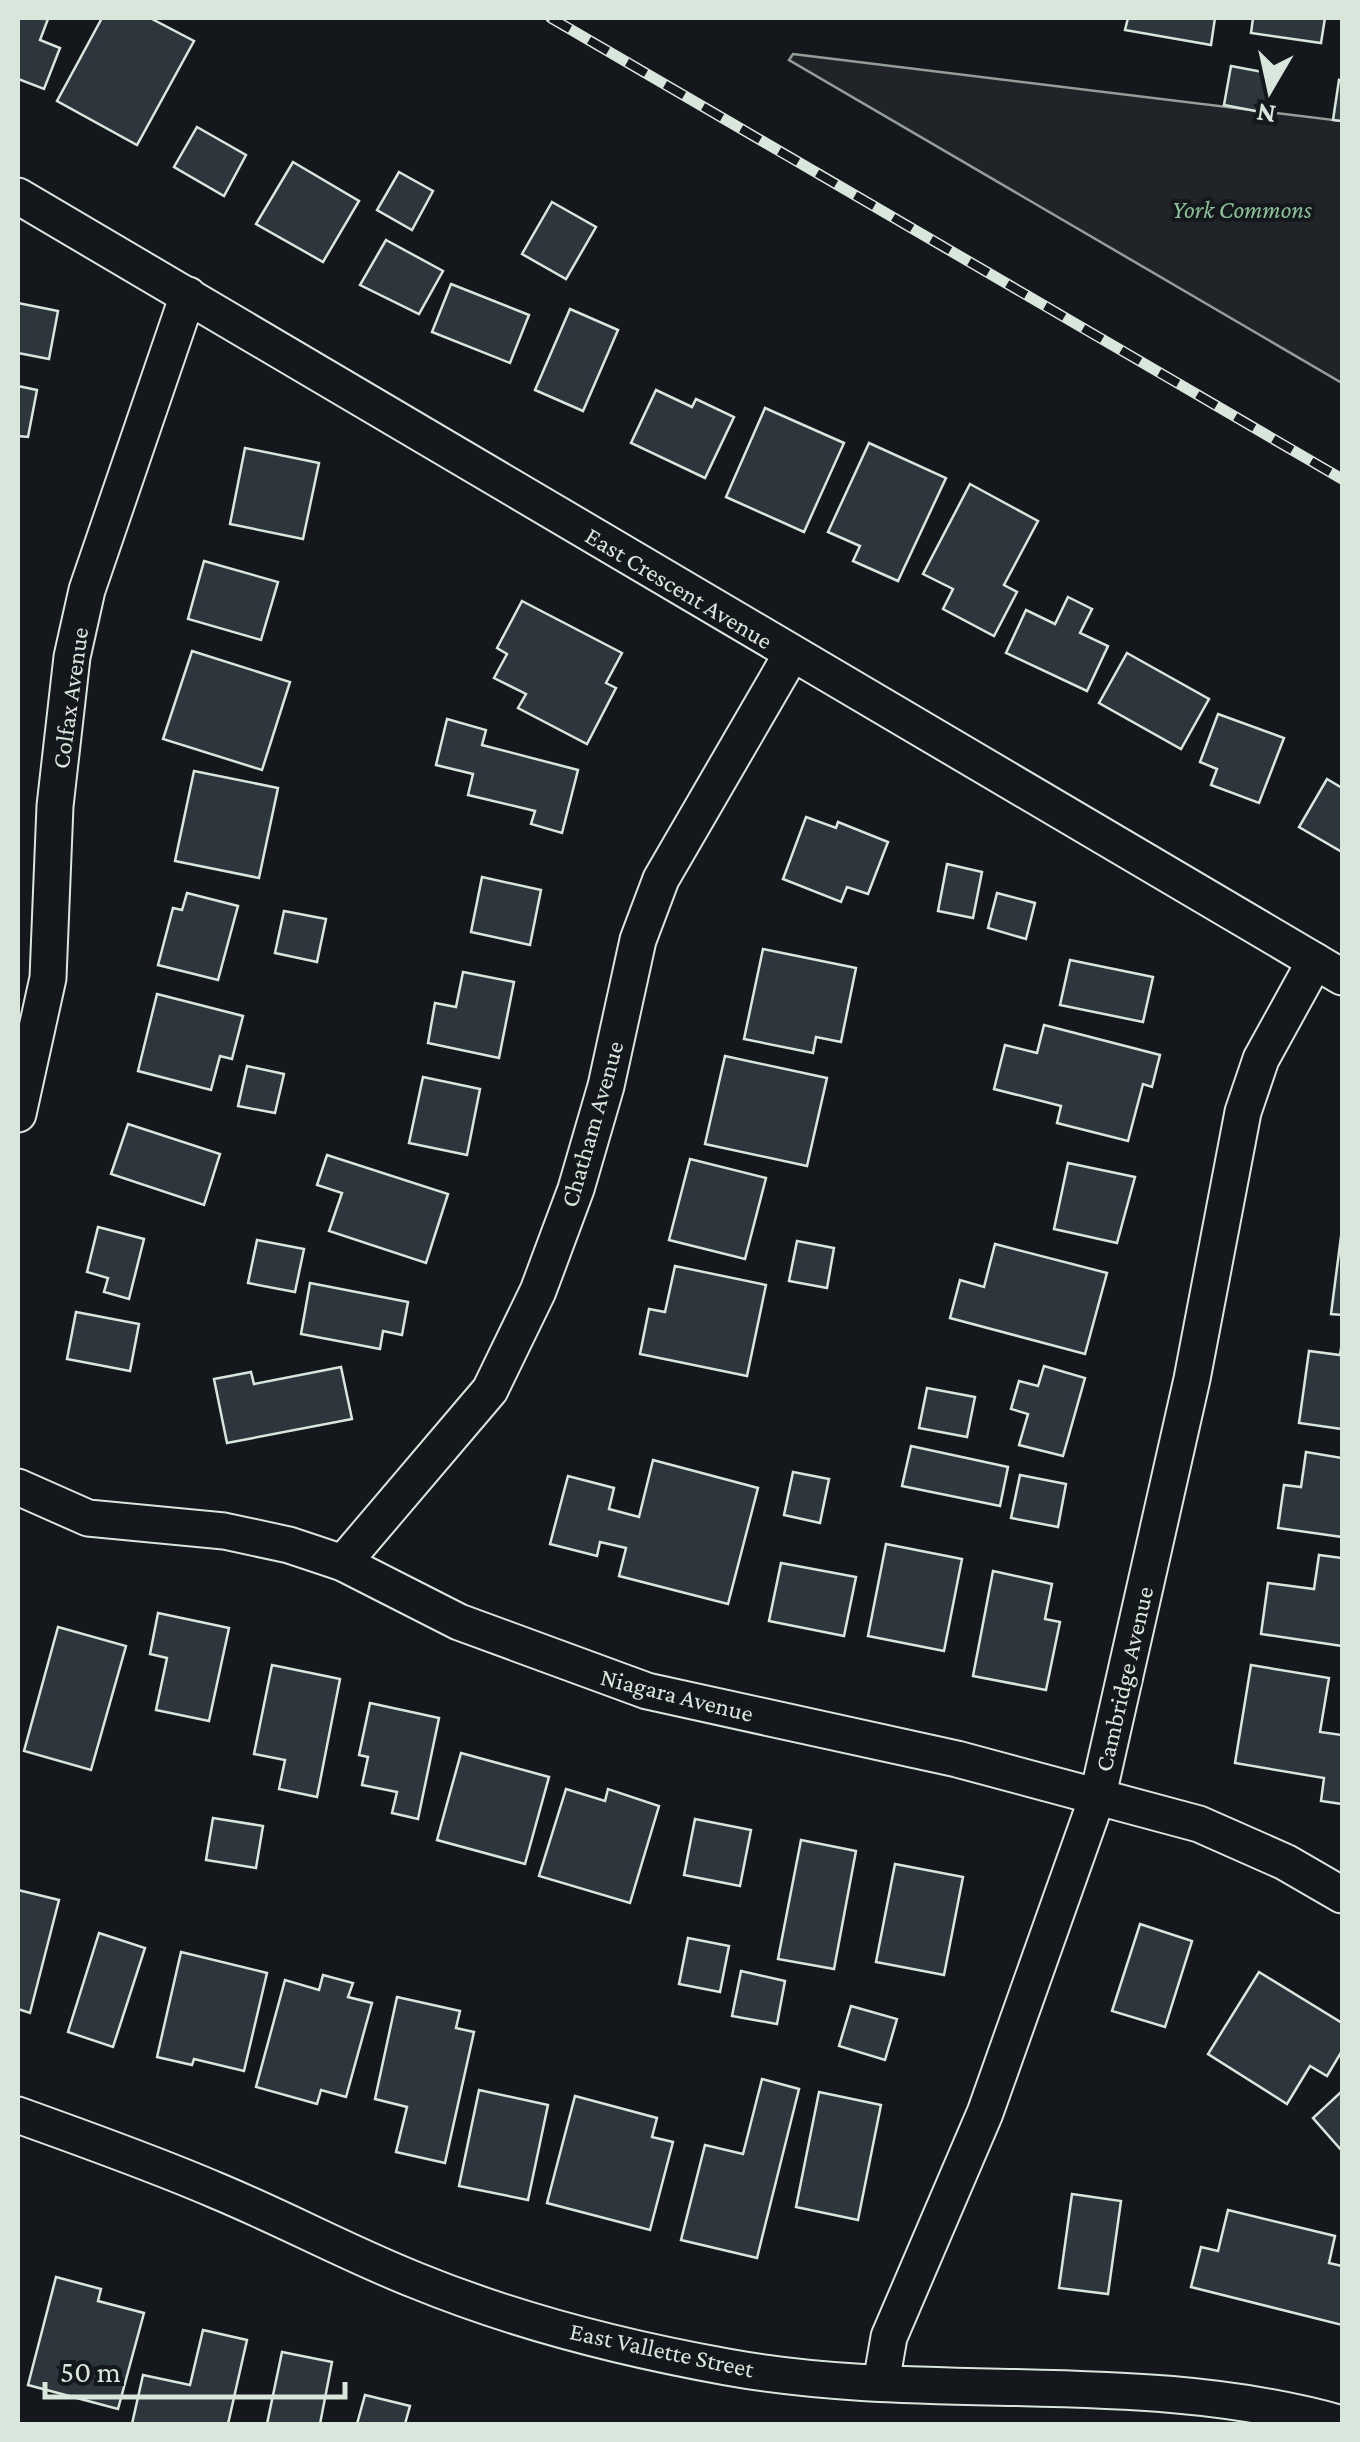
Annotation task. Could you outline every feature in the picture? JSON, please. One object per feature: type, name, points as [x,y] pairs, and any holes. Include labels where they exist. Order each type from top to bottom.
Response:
[{"type":"street","name":"East Crescent Avenue","points":[[18,196],[790,655],[1329,969]]},
{"type":"street","name":"Colfax Avenue","points":[[18,1114],[48,978],[55,806],[72,657],[88,590],[188,295]]},
{"type":"street","name":"Chatham Avenue","points":[[342,1564],[490,1390],[538,1291],[576,1189],[606,1086],[638,940],[662,880],[790,655]]},
{"type":"street","name":"Cambridge Avenue","points":[[880,2383],[889,2336],[985,2112],[1098,1795],[1192,1378],[1243,1112],[1262,1059],[1329,969]]},
{"type":"street","name":"Niagara Avenue","points":[[19,1494],[88,1518],[224,1531],[289,1545],[342,1564],[459,1622],[647,1691],[829,1729],[1098,1795],[1232,1836],[1342,1895]]},
{"type":"street","name":"East Vallette Street","points":[[18,2115],[200,2184],[415,2280],[519,2318],[622,2346],[731,2368],[880,2383],[1193,2394],[1281,2407],[1342,2424]]},
{"type":"green space","name":"York Commons","points":[[793,54],[1342,121],[1342,383],[789,60]]},
{"type":"building","points":[[18,18],[48,19],[40,40],[60,48],[44,89],[18,79]]},
{"type":"building","points":[[102,18],[150,18],[194,41],[137,145],[57,101]]},
{"type":"building","points":[[1128,18],[1215,18],[1211,45],[1125,30]]},
{"type":"building","points":[[1253,18],[1325,18],[1321,43],[1251,33]]},
{"type":"building","points":[[1231,66],[1273,74],[1266,113],[1224,105]]},
{"type":"building","points":[[1339,80],[1342,81],[1342,121],[1333,120]]},
{"type":"building","points":[[197,127],[246,155],[224,196],[174,167]]},
{"type":"building","points":[[293,162],[359,201],[323,262],[256,224]]},
{"type":"building","points":[[399,172],[433,191],[412,230],[377,210]]},
{"type":"building","points":[[552,202],[596,227],[566,279],[522,254]]},
{"type":"building","points":[[386,240],[443,271],[419,314],[360,285]]},
{"type":"building","points":[[451,284],[529,315],[510,363],[432,332]]},
{"type":"building","points":[[18,303],[58,311],[49,359],[18,353]]},
{"type":"building","points":[[570,309],[618,330],[583,411],[535,390]]},
{"type":"building","points":[[18,386],[37,390],[28,437],[18,436]]},
{"type":"building","points":[[656,390],[692,407],[696,399],[734,417],[705,478],[631,443]]},
{"type":"building","points":[[765,408],[844,443],[804,532],[726,497]]},
{"type":"building","points":[[869,443],[946,478],[898,581],[853,561],[860,546],[828,532]]},
{"type":"building","points":[[245,448],[319,463],[303,539],[230,524]]},
{"type":"building","points":[[970,484],[1038,521],[1004,585],[1017,592],[994,636],[943,609],[953,589],[923,574]]},
{"type":"building","points":[[204,561],[278,582],[261,640],[188,619]]},
{"type":"building","points":[[1068,597],[1092,609],[1080,633],[1108,646],[1087,691],[1006,653],[1026,610],[1055,624]]},
{"type":"building","points":[[522,601],[622,653],[606,683],[616,688],[587,744],[518,708],[526,694],[494,678],[507,654],[497,648]]},
{"type":"building","points":[[192,651],[290,682],[262,770],[163,739]]},
{"type":"building","points":[[1127,653],[1209,699],[1181,749],[1099,703]]},
{"type":"building","points":[[1218,714],[1284,738],[1259,803],[1211,785],[1217,769],[1200,762]]},
{"type":"building","points":[[447,719],[486,730],[482,745],[578,770],[562,833],[531,824],[535,811],[468,795],[473,774],[436,765]]},
{"type":"building","points":[[194,771],[278,788],[259,878],[175,861]]},
{"type":"building","points":[[1327,779],[1342,788],[1342,852],[1299,827]]},
{"type":"building","points":[[806,817],[836,828],[838,822],[888,842],[868,894],[847,887],[841,902],[783,879]]},
{"type":"building","points":[[947,864],[982,872],[973,918],[938,911]]},
{"type":"building","points":[[482,877],[541,890],[530,945],[471,932]]},
{"type":"building","points":[[187,893],[238,906],[218,980],[158,965],[173,908],[182,910]]},
{"type":"building","points":[[997,893],[1035,903],[1026,939],[988,928]]},
{"type":"building","points":[[284,911],[326,919],[317,962],[275,953]]},
{"type":"building","points":[[763,949],[856,968],[841,1042],[816,1037],[813,1053],[744,1039]]},
{"type":"building","points":[[1070,960],[1153,977],[1143,1022],[1060,1005]]},
{"type":"building","points":[[463,972],[514,982],[499,1058],[428,1043],[435,1003],[456,1007]]},
{"type":"building","points":[[157,994],[243,1016],[232,1059],[220,1056],[211,1090],[138,1071]]},
{"type":"building","points":[[1044,1025],[1160,1055],[1152,1087],[1143,1084],[1128,1141],[1057,1123],[1061,1106],[994,1089],[1005,1045],[1037,1053]]},
{"type":"building","points":[[725,1056],[827,1078],[807,1166],[705,1144]]},
{"type":"building","points":[[247,1066],[284,1074],[275,1113],[238,1106]]},
{"type":"building","points":[[423,1077],[480,1089],[467,1155],[409,1143]]},
{"type":"building","points":[[128,1124],[220,1154],[204,1205],[111,1174]]},
{"type":"building","points":[[327,1155],[448,1194],[426,1263],[329,1231],[342,1193],[317,1185]]},
{"type":"building","points":[[690,1159],[766,1178],[745,1259],[669,1240]]},
{"type":"building","points":[[1068,1163],[1135,1177],[1117,1243],[1054,1229]]},
{"type":"building","points":[[98,1227],[144,1239],[129,1299],[104,1292],[108,1278],[87,1272]]},
{"type":"building","points":[[1342,1229],[1342,1315],[1331,1314]]},
{"type":"building","points":[[257,1240],[304,1249],[295,1292],[248,1283]]},
{"type":"building","points":[[797,1241],[834,1248],[827,1288],[789,1281]]},
{"type":"building","points":[[995,1244],[1107,1273],[1085,1354],[950,1318],[960,1280],[984,1287]]},
{"type":"building","points":[[675,1266],[766,1285],[747,1376],[640,1354],[649,1309],[665,1312]]},
{"type":"building","points":[[310,1283],[408,1302],[402,1335],[383,1331],[380,1349],[301,1334]]},
{"type":"building","points":[[76,1312],[139,1324],[130,1371],[67,1359]]},
{"type":"building","points":[[1342,1342],[1342,1429],[1299,1423],[1309,1351],[1340,1355]]},
{"type":"building","points":[[1044,1366],[1085,1378],[1063,1456],[1019,1445],[1028,1414],[1011,1409],[1019,1381],[1038,1386]]},
{"type":"building","points":[[341,1367],[352,1419],[227,1443],[214,1379],[251,1372],[254,1384]]},
{"type":"building","points":[[927,1388],[975,1397],[967,1437],[919,1428]]},
{"type":"building","points":[[911,1446],[1008,1467],[1000,1506],[902,1486]]},
{"type":"building","points":[[1306,1452],[1342,1458],[1342,1537],[1278,1528],[1284,1485],[1301,1487]]},
{"type":"building","points":[[653,1460],[758,1488],[728,1604],[619,1576],[626,1548],[600,1542],[597,1556],[550,1544],[568,1476],[614,1488],[609,1509],[639,1517]]},
{"type":"building","points":[[793,1472],[829,1479],[820,1523],[784,1515]]},
{"type":"building","points":[[1020,1475],[1066,1484],[1058,1527],[1011,1518]]},
{"type":"building","points":[[886,1544],[962,1559],[944,1651],[868,1636]]},
{"type":"building","points":[[1319,1555],[1342,1558],[1342,1646],[1261,1634],[1268,1583],[1314,1589]]},
{"type":"building","points":[[781,1563],[856,1577],[844,1636],[769,1621]]},
{"type":"building","points":[[993,1571],[1052,1584],[1045,1619],[1060,1622],[1046,1690],[973,1676]]},
{"type":"building","points":[[158,1613],[229,1628],[209,1721],[156,1710],[167,1658],[150,1654]]},
{"type":"building","points":[[58,1627],[126,1646],[91,1770],[24,1751]]},
{"type":"building","points":[[272,1665],[340,1679],[317,1797],[279,1789],[285,1760],[254,1754]]},
{"type":"building","points":[[1251,1665],[1329,1678],[1320,1732],[1342,1735],[1342,1804],[1321,1801],[1324,1778],[1235,1763]]},
{"type":"building","points":[[370,1703],[439,1718],[418,1819],[392,1813],[397,1792],[362,1785],[368,1757],[359,1755]]},
{"type":"building","points":[[461,1753],[549,1777],[525,1864],[437,1840]]},
{"type":"building","points":[[566,1789],[605,1801],[608,1789],[659,1806],[630,1903],[539,1876]]},
{"type":"building","points":[[213,1818],[263,1826],[256,1868],[206,1860]]},
{"type":"building","points":[[695,1819],[751,1830],[740,1886],[684,1875]]},
{"type":"building","points":[[801,1840],[856,1851],[834,1969],[778,1959]]},
{"type":"building","points":[[895,1864],[963,1877],[944,1975],[876,1962]]},
{"type":"building","points":[[18,1890],[59,1900],[30,2013],[18,2009]]},
{"type":"building","points":[[1140,1924],[1192,1941],[1165,2027],[1112,2011]]},
{"type":"building","points":[[99,1933],[145,1948],[113,2047],[68,2032]]},
{"type":"building","points":[[688,1938],[729,1946],[720,1992],[679,1984]]},
{"type":"building","points":[[181,1952],[267,1973],[244,2071],[194,2059],[192,2065],[157,2057]]},
{"type":"building","points":[[741,1971],[785,1981],[777,2024],[732,2016]]},
{"type":"building","points":[[1259,1972],[1342,2023],[1342,2051],[1327,2076],[1310,2066],[1287,2104],[1208,2054]]},
{"type":"building","points":[[323,1975],[353,1983],[348,1997],[372,2003],[346,2097],[321,2090],[317,2104],[256,2087],[285,1980],[319,1990]]},
{"type":"building","points":[[397,1997],[460,2011],[456,2028],[474,2032],[445,2163],[396,2152],[407,2107],[375,2099]]},
{"type":"building","points":[[851,2006],[897,2019],[885,2060],[839,2046]]},
{"type":"building","points":[[762,2079],[799,2089],[757,2258],[681,2240],[705,2145],[743,2154]]},
{"type":"building","points":[[479,2090],[548,2105],[528,2200],[459,2186]]},
{"type":"building","points":[[1342,2091],[1342,2151],[1313,2118]]},
{"type":"building","points":[[819,2092],[881,2105],[858,2220],[796,2207]]},
{"type":"building","points":[[575,2096],[657,2118],[652,2137],[673,2142],[650,2230],[547,2203]]},
{"type":"building","points":[[1072,2194],[1121,2201],[1108,2294],[1059,2288]]},
{"type":"building","points":[[1228,2210],[1335,2236],[1329,2263],[1342,2266],[1342,2325],[1191,2287],[1201,2247],[1218,2251]]},
{"type":"building","points":[[56,2277],[101,2289],[98,2301],[144,2313],[118,2409],[28,2385]]},
{"type":"building","points":[[203,2330],[247,2340],[228,2424],[132,2424],[143,2375],[190,2385]]},
{"type":"building","points":[[282,2352],[332,2362],[320,2424],[267,2424]]},
{"type":"building","points":[[365,2395],[410,2406],[405,2424],[357,2424]]},
{"type":"railway","points":[[551,18],[1342,479]]}]
